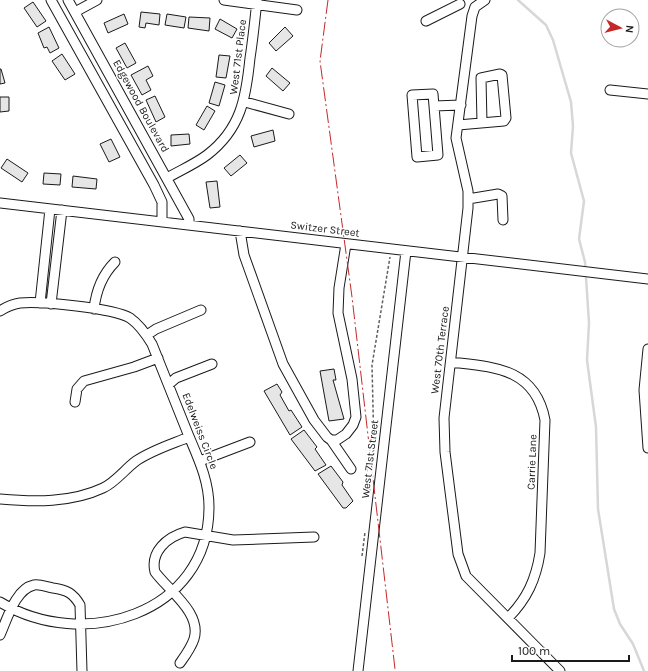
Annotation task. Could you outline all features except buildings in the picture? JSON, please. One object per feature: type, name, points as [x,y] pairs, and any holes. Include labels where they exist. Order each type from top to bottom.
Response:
[{"type":"street","points":[[51,0],[154,184],[162,202],[162,222]]},
{"type":"street","name":"Edgewood Boulevard","points":[[68,0],[167,178],[189,219],[189,225]]},
{"type":"street","points":[[75,12],[97,0]]},
{"type":"street","points":[[224,0],[257,2],[297,10]]},
{"type":"street","points":[[426,21],[457,2],[473,13],[475,7],[484,0]]},
{"type":"street","name":"West 71st Place","points":[[167,178],[199,161],[216,148],[229,132],[244,102],[257,2]]},
{"type":"street","name":"West 70th Terrace","points":[[473,13],[456,138],[468,199],[464,258],[444,418],[444,433],[458,554],[466,576],[560,671]]},
{"type":"street","points":[[458,125],[482,123],[504,121],[506,118],[502,75],[500,74],[483,76],[481,78],[482,123]]},
{"type":"street","points":[[610,90],[648,94]]},
{"type":"street","points":[[433,94],[434,106],[438,155],[417,157],[412,95],[433,94]]},
{"type":"street","points":[[244,102],[289,114]]},
{"type":"street","points":[[434,106],[461,105]]},
{"type":"street","points":[[468,199],[498,194],[502,196],[503,220]]},
{"type":"street","name":"Switzer Street","points":[[0,203],[648,279]]},
{"type":"street","points":[[40,303],[50,209]]},
{"type":"street","points":[[51,304],[62,210]]},
{"type":"street","points":[[240,231],[244,255],[283,364],[314,420],[331,440],[351,469]]},
{"type":"street","points":[[331,440],[337,440],[346,434],[353,425],[356,416],[352,379],[338,313],[339,288],[346,244]]},
{"type":"street","name":"West 71st Street","points":[[358,671],[406,251]]},
{"type":"street","points":[[94,309],[98,288],[111,266],[116,262]]},
{"type":"street","name":"Edelweiss Circle","points":[[0,310],[19,303],[51,304],[94,309],[123,315],[140,326],[147,335],[158,358],[200,461],[208,491],[210,507],[206,535],[195,564],[172,592],[152,607],[129,617],[81,623],[55,622],[33,617],[12,609],[0,602]]},
{"type":"street","points":[[147,335],[156,329],[201,310]]},
{"type":"street","points":[[648,348],[644,390],[648,448]]},
{"type":"street","points":[[75,402],[77,389],[84,381],[134,367],[158,358]]},
{"type":"street","name":"Carrie Lane","points":[[451,362],[490,366],[516,376],[534,391],[544,413],[540,553],[537,571],[527,595],[508,618]]},
{"type":"street","name":"Edelweiss Circle","points":[[168,384],[176,378],[212,364]]},
{"type":"street","points":[[0,499],[28,502],[58,500],[102,489],[136,462],[149,454],[189,437]]},
{"type":"street","points":[[200,461],[250,442]]},
{"type":"street","points":[[180,663],[195,638],[194,623],[190,612],[155,572],[153,565],[155,555],[162,546],[178,534],[185,532],[233,540],[314,537]]},
{"type":"street","points":[[0,635],[12,609],[23,591],[34,586],[67,590],[75,596],[80,605],[82,671]]},
{"type":"path","points":[[371,497],[366,479],[369,458],[374,449],[372,365],[391,255]]},
{"type":"path","points":[[362,558],[363,538],[366,527]]},
{"type":"waterway","points":[[518,0],[546,25],[553,40],[571,102],[573,126],[571,153],[584,201],[579,239],[585,262],[589,323],[587,360],[596,427],[598,509],[614,609],[620,624],[633,644],[644,671]]},
{"type":"power","points":[[328,0],[320,61],[352,297],[395,669],[397,671]]}]
